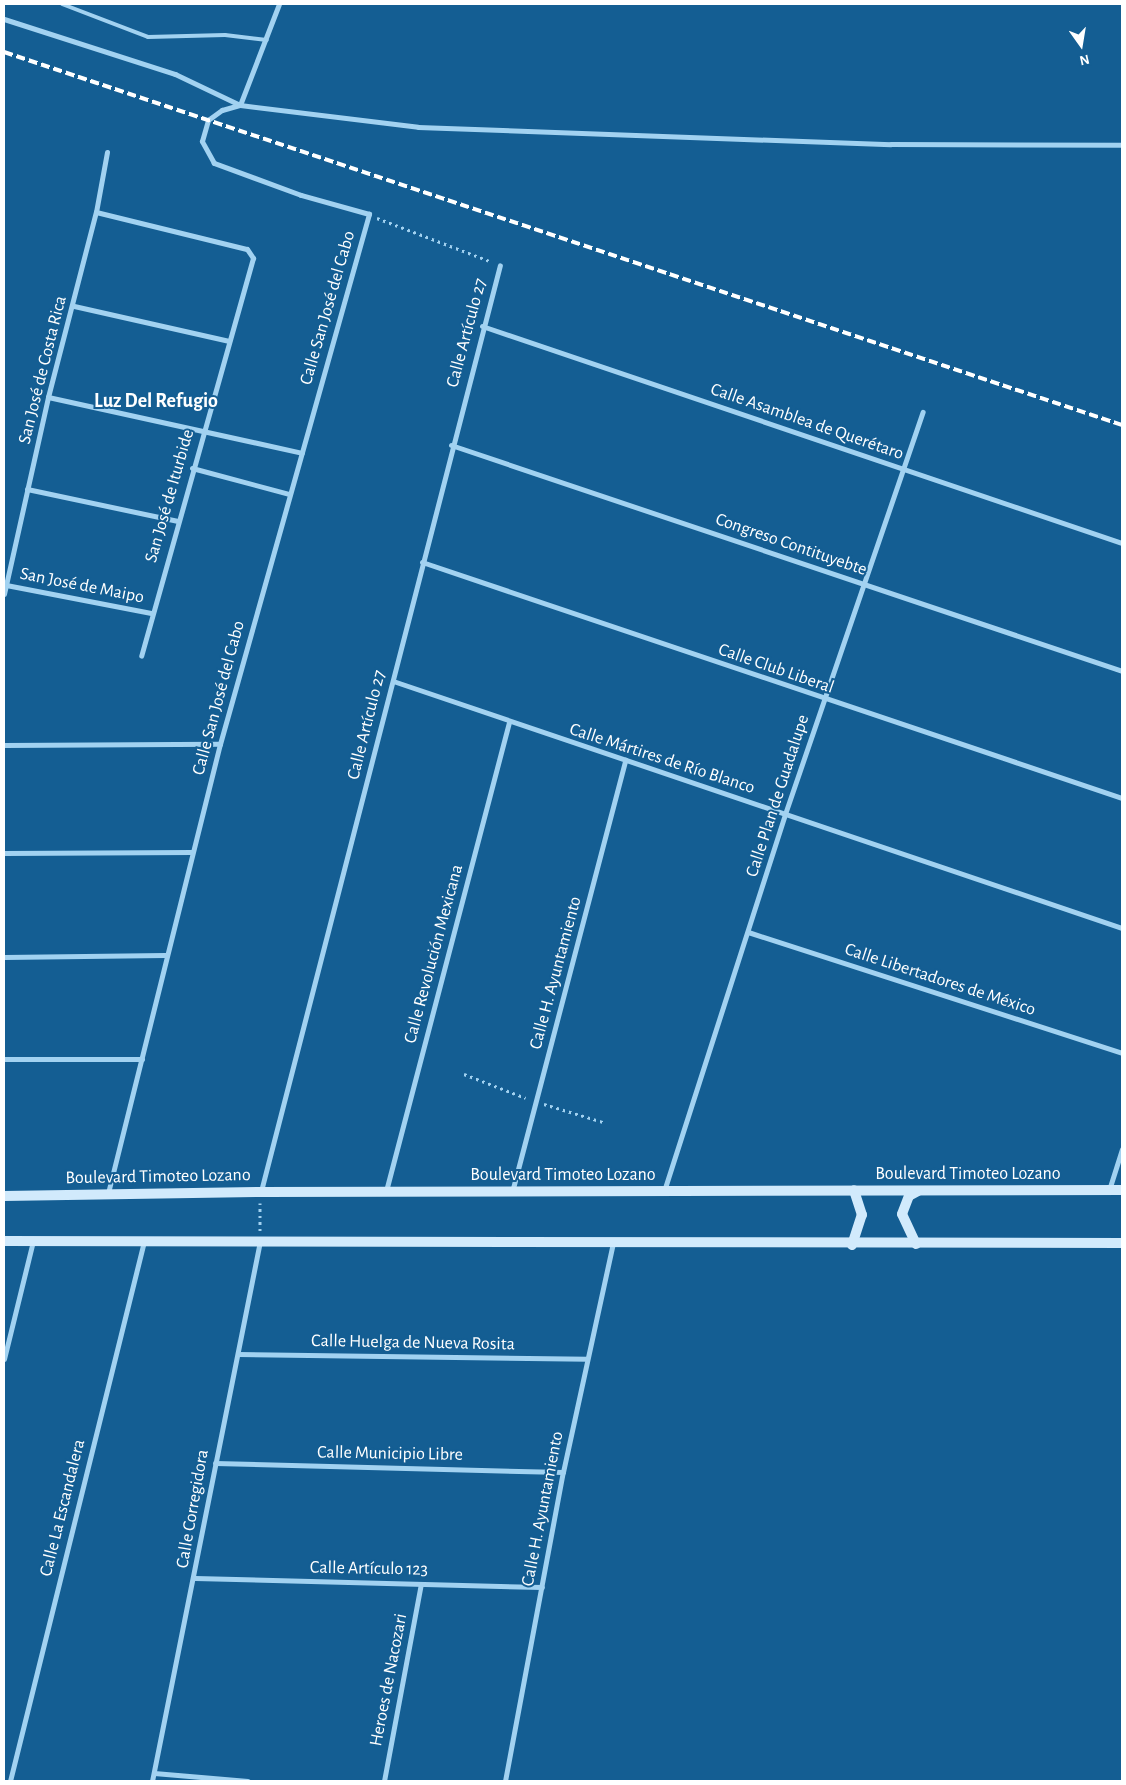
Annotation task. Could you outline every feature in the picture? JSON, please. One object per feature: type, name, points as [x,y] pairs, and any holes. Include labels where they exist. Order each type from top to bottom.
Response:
[{"type":"main road","points":[[852,1245],[862,1215],[854,1190]]},
{"type":"main road","points":[[916,1244],[902,1214],[909,1196],[918,1190]]},
{"type":"main road","name":"Boulevard Timoteo Lozano","points":[[4,1196],[260,1192],[1122,1190]]},
{"type":"main road","points":[[4,1241],[852,1245],[1122,1244]]},
{"type":"street","points":[[240,105],[267,40],[279,4]]},
{"type":"street","points":[[4,19],[175,74],[240,105],[418,127],[891,144],[1122,145]]},
{"type":"street","points":[[240,105],[222,110],[208,120],[202,141],[214,163],[301,195],[369,214]]},
{"type":"street","name":"San José de Costa Rica","points":[[4,594],[48,397],[74,306],[96,212],[106,152]]},
{"type":"street","name":"San José de Iturbide","points":[[96,212],[247,249],[252,258],[140,656]]},
{"type":"street","name":"Calle San José del Cabo","points":[[108,1193],[142,1059],[165,955],[220,744],[369,214]]},
{"type":"street","name":"Calle Artículo 27","points":[[260,1192],[393,681],[451,445],[500,265]]},
{"type":"street","points":[[74,306],[229,341]]},
{"type":"street","name":"Calle Asamblea de Querétaro","points":[[482,326],[1122,543]]},
{"type":"street","points":[[48,397],[302,452]]},
{"type":"street","name":"Calle Plan de Guadalupe","points":[[664,1191],[785,814],[923,412]]},
{"type":"street","name":"Congreso Contituyebte","points":[[451,445],[1122,671]]},
{"type":"street","points":[[192,468],[289,494]]},
{"type":"street","points":[[27,489],[177,521]]},
{"type":"street","name":"Calle Club Liberal","points":[[422,562],[825,700],[1122,798]]},
{"type":"street","name":"San José de Maipo","points":[[6,585],[152,614]]},
{"type":"street","name":"Calle Mártires de Río Blanco","points":[[393,681],[509,722],[1122,928]]},
{"type":"street","name":"Calle Revolución Mexicana","points":[[386,1192],[509,722]]},
{"type":"street","points":[[4,745],[220,744]]},
{"type":"street","name":"Calle H. Ayuntamiento","points":[[512,1192],[625,760]]},
{"type":"street","points":[[4,853],[192,852]]},
{"type":"street","name":"Calle Libertadores de México","points":[[748,932],[1122,1053]]},
{"type":"street","points":[[4,957],[165,955]]},
{"type":"street","points":[[4,1059],[142,1059]]},
{"type":"street","points":[[1109,1191],[1122,1149]]},
{"type":"street","points":[[4,1358],[33,1241]]},
{"type":"street","name":"Calle La Escandalera","points":[[10,1781],[144,1241]]},
{"type":"street","name":"Calle Corregidora","points":[[152,1781],[195,1578],[260,1241]]},
{"type":"street","name":"Calle H. Ayuntamiento","points":[[505,1781],[563,1472],[613,1244]]},
{"type":"street","name":"Calle Huelga de Nueva Rosita","points":[[238,1354],[587,1359]]},
{"type":"street","name":"Calle Municipio Libre","points":[[216,1463],[563,1472]]},
{"type":"street","name":"Calle Artículo 123","points":[[195,1578],[542,1586]]},
{"type":"street","name":"Heroes de Nacozari","points":[[384,1781],[421,1584]]},
{"type":"street","points":[[154,1773],[248,1781]]},
{"type":"lane","points":[[62,4],[148,37],[225,35],[267,40]]},
{"type":"path","points":[[369,214],[500,265]]},
{"type":"path","points":[[260,1192],[260,1241]]},
{"type":"railway","points":[[4,52],[1122,425]]},
{"type":"district","name":"Luz Del Refugio","points":[[156,401]]}]
